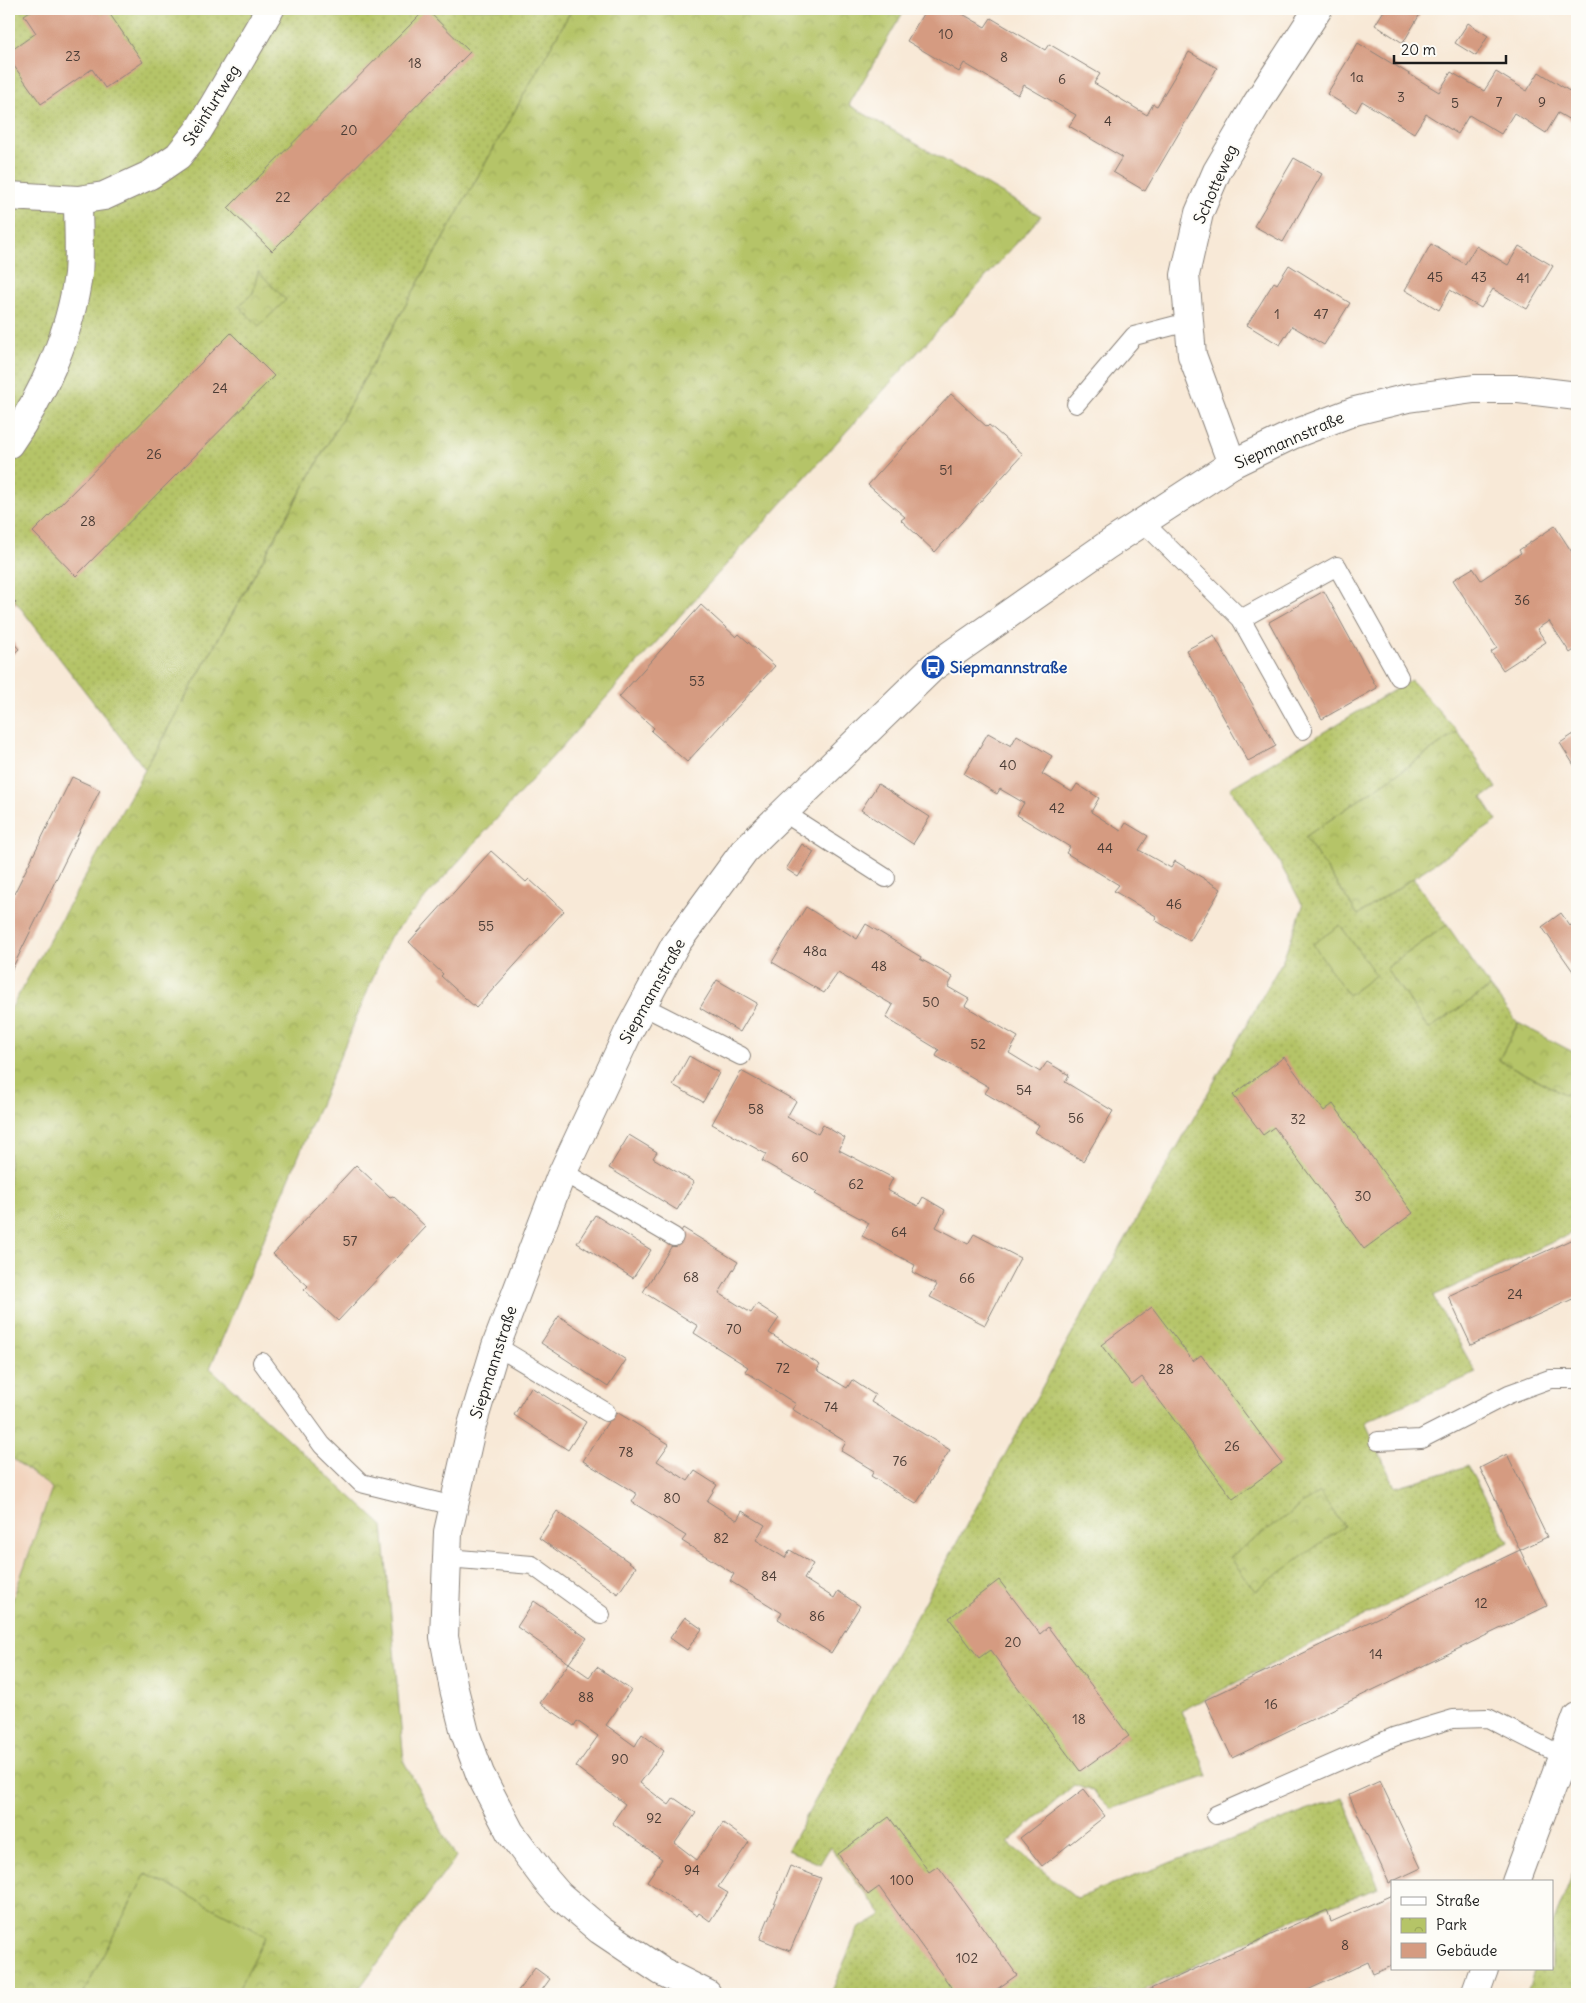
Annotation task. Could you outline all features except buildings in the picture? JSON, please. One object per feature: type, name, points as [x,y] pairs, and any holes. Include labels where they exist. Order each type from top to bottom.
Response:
[{"type":"street","name":"Steinfurtweg","points":[[9,196],[78,200],[104,196],[150,175],[178,156],[198,131],[270,9]]},
{"type":"street","name":"Schotteweg","points":[[1232,464],[1192,355],[1185,275],[1199,213],[1217,171],[1318,9]]},
{"type":"street","points":[[9,444],[22,425],[52,370],[68,321],[78,274],[78,200]]},
{"type":"street","name":"Siepmannstraße","points":[[707,1994],[661,1971],[600,1930],[559,1895],[510,1832],[480,1774],[465,1733],[444,1637],[448,1532],[472,1425],[496,1346],[563,1172],[593,1105],[642,1006],[675,945],[744,851],[932,667],[1142,522],[1232,464],[1292,435],[1355,410],[1408,398],[1483,389],[1519,388],[1577,396]]},
{"type":"street","points":[[1517,1880],[1577,1718]]},
{"type":"street","points":[[1475,1994],[1484,1970]]},
{"type":"lane","points":[[1076,404],[1134,336],[1188,322]]},
{"type":"lane","points":[[1142,522],[1241,619],[1303,730]]},
{"type":"lane","points":[[1241,619],[1337,566],[1399,677]]},
{"type":"lane","points":[[783,812],[886,878]]},
{"type":"lane","points":[[642,1006],[741,1056]]},
{"type":"lane","points":[[563,1172],[674,1237]]},
{"type":"lane","points":[[496,1346],[606,1412]]},
{"type":"lane","points":[[262,1362],[322,1445],[361,1483],[454,1506]]},
{"type":"lane","points":[[1378,1441],[1421,1438],[1509,1394],[1550,1379],[1577,1379]]},
{"type":"lane","points":[[447,1558],[532,1566],[601,1615]]},
{"type":"lane","points":[[1216,1815],[1396,1736],[1453,1719],[1488,1718],[1563,1756]]},
{"type":"shaded area","points":[[9,1456],[52,1488],[9,1610]]},
{"type":"green space","points":[[9,9],[572,9],[145,769],[9,593]]},
{"type":"green space","points":[[572,9],[905,9],[849,105],[1041,216],[390,937],[210,1368],[383,1526],[404,1762],[456,1857],[355,1994],[9,1994],[9,1610],[52,1488],[9,1456],[9,1012]]},
{"type":"green space","points":[[258,271],[286,300],[259,326],[239,306],[253,293]]},
{"type":"green space","points":[[1411,680],[1458,732],[1305,837],[1358,915],[1413,878],[1447,925],[1386,968],[1429,1029],[1490,987],[1518,1023],[1499,1060],[1566,1095],[1577,1074],[1577,1231],[1433,1296],[1476,1373],[1365,1422],[1395,1487],[1468,1466],[1509,1542],[1181,1711],[1208,1776],[1111,1809],[1093,1791],[1074,1785],[1008,1843],[1077,1898],[1343,1797],[1379,1888],[1296,1918],[1135,1994],[839,1994],[832,1991],[858,1929],[882,1915],[830,1847],[820,1864],[788,1850],[1062,1351],[1283,960],[1303,906],[1278,860],[1230,788]]},
{"type":"green space","points":[[1458,732],[1496,788],[1482,798],[1497,821],[1358,915],[1305,837]]},
{"type":"green space","points":[[1340,925],[1376,975],[1348,995],[1313,944]]},
{"type":"green space","points":[[1447,925],[1490,987],[1429,1029],[1386,968]]},
{"type":"green space","points":[[1518,1023],[1577,1054],[1577,1074],[1566,1095],[1499,1060]]},
{"type":"green space","points":[[1319,1492],[1344,1526],[1255,1591],[1230,1557]]},
{"type":"green space","points":[[1577,1863],[1577,1994],[1525,1994],[1535,1970],[1554,1970],[1554,1921]]},
{"type":"green space","points":[[146,1873],[266,1936],[236,1994],[88,1994],[84,1992]]},
{"type":"place","name":"Siepmannstraße","points":[[933,667]]}]
